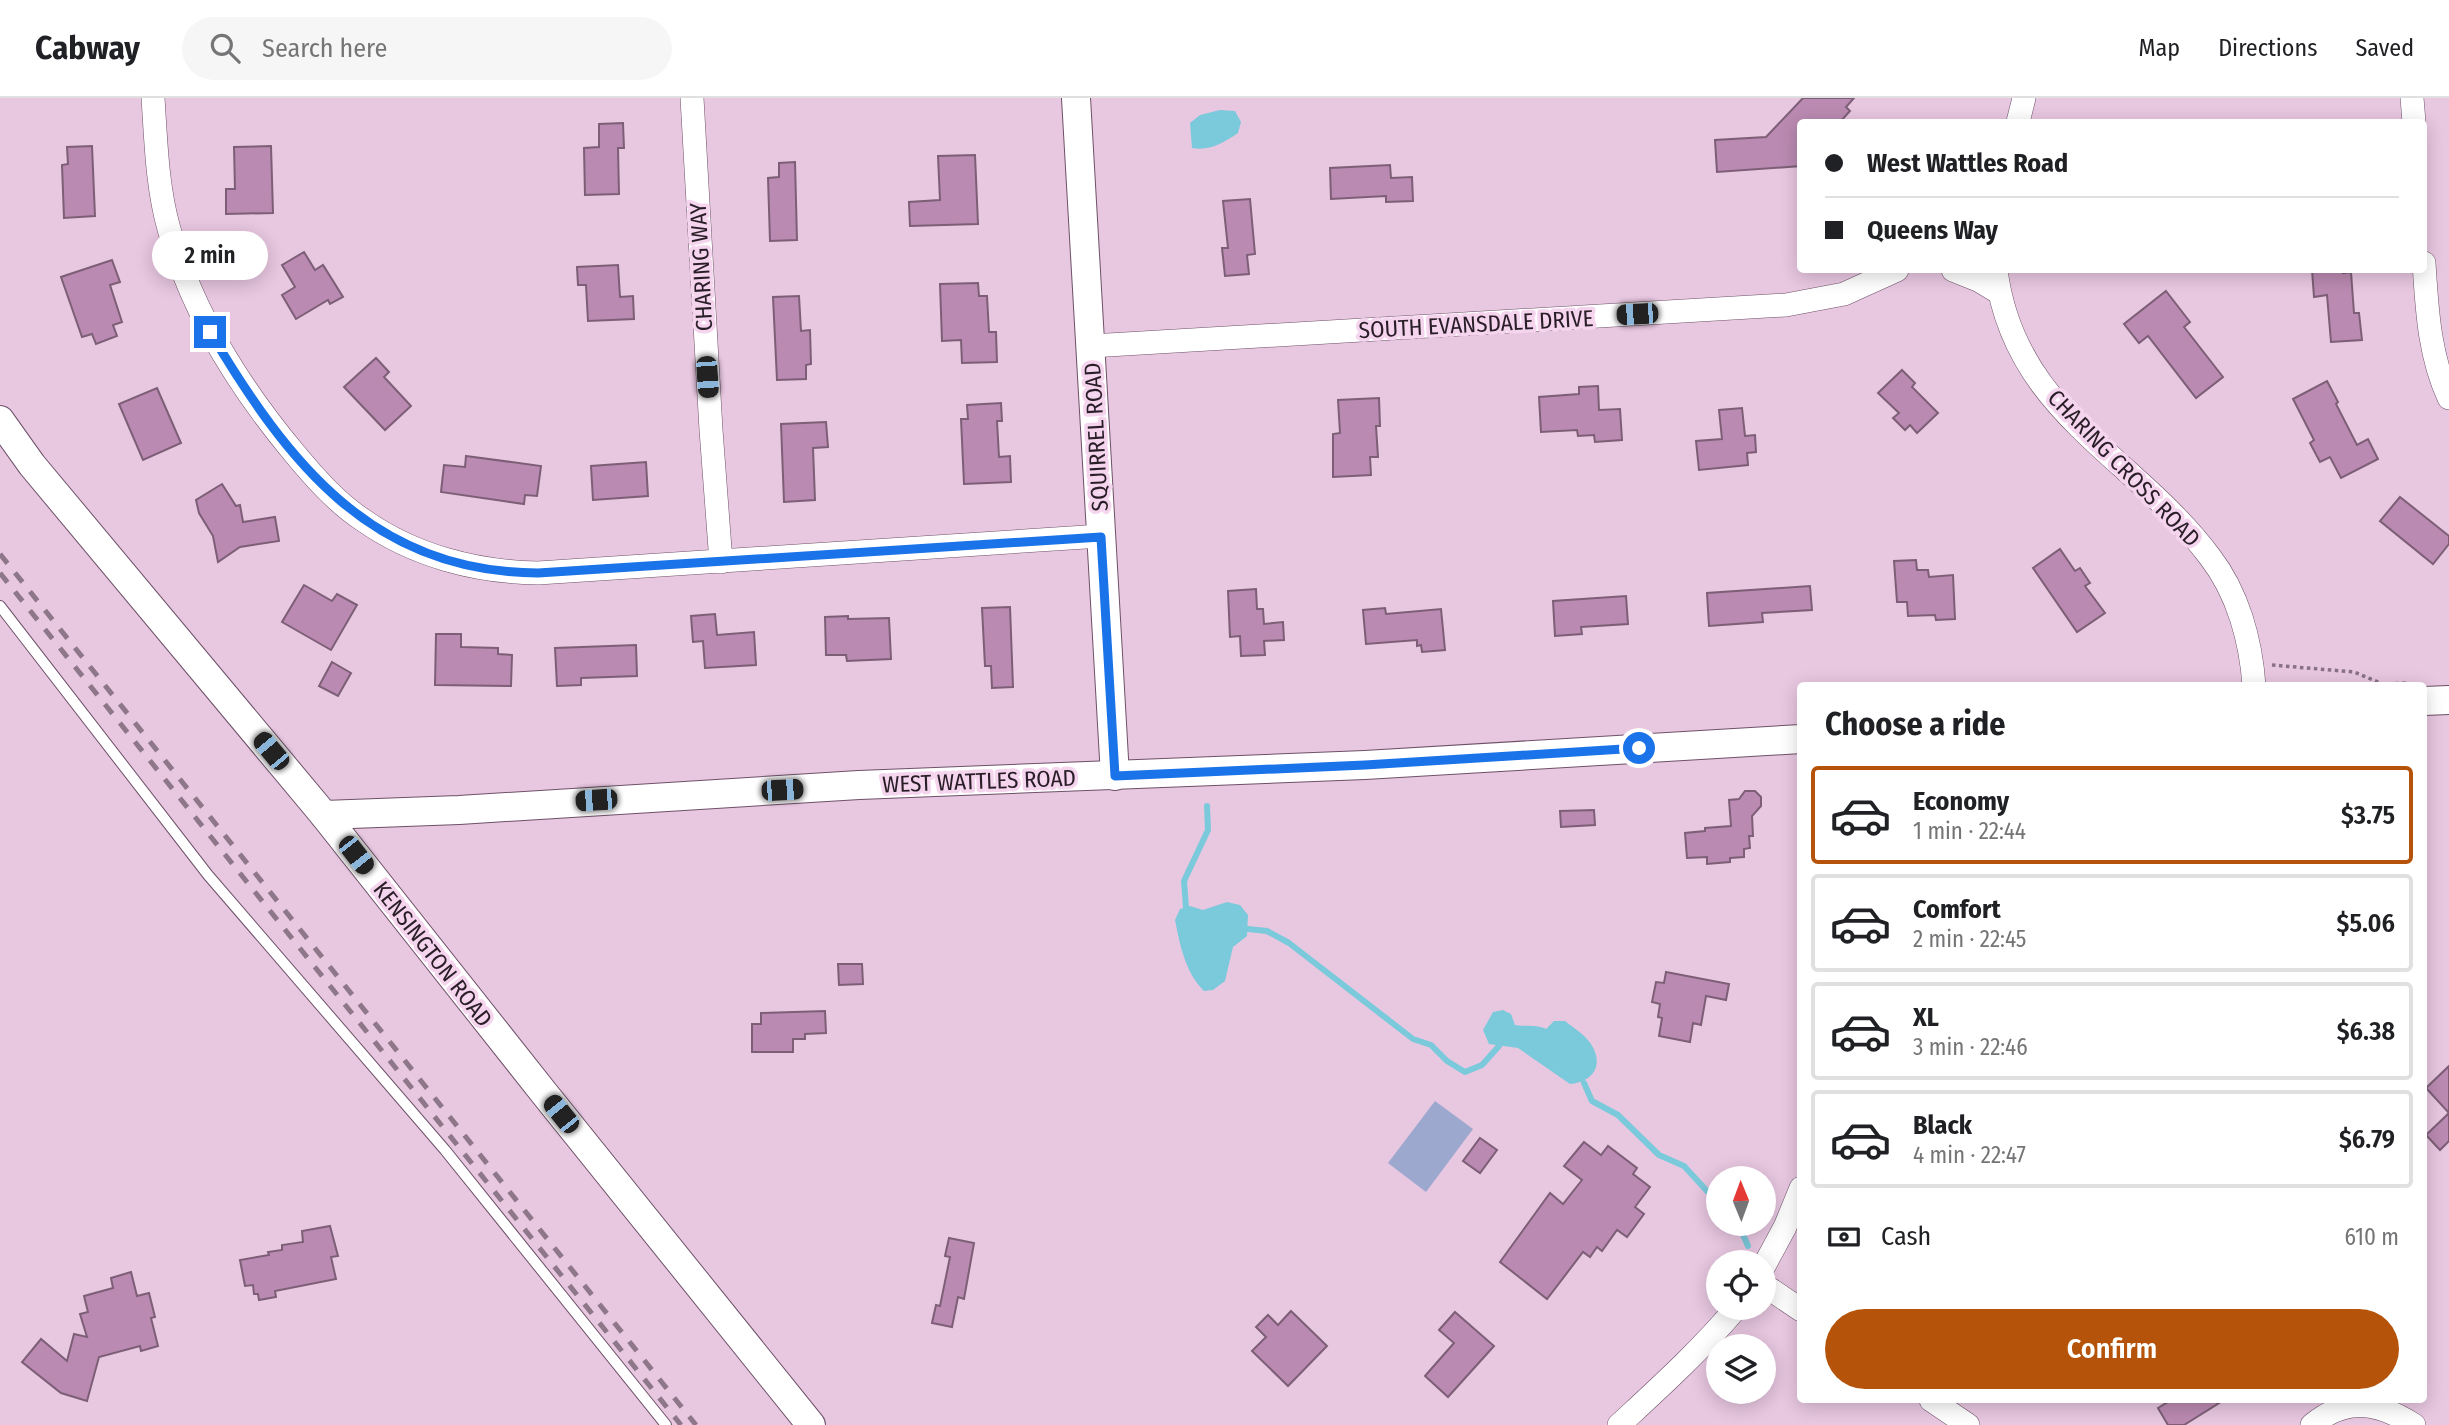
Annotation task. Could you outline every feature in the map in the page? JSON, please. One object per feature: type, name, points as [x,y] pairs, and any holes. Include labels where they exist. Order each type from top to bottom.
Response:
[{"type":"street","points":[[153,98],[161,200],[176,254],[197,305],[228,361],[261,412],[310,472],[341,503],[363,521],[422,551],[491,571],[538,573],[1101,537]]},
{"type":"street","name":"CHARING WAY","points":[[692,98],[711,430],[722,562]]},
{"type":"street","name":"SQUIRREL ROAD","points":[[1076,98],[1115,776]]},
{"type":"street","points":[[2019,119],[2024,98]]},
{"type":"street","points":[[2412,98],[2414,119]]},
{"type":"street","name":"SOUTH EVANSDALE DRIVE","points":[[1091,346],[1786,305],[1844,294],[1890,273]]},
{"type":"street","name":"CHARING CROSS ROAD","points":[[1962,273],[1978,279],[1997,281],[2021,350],[2054,401],[2089,439],[2182,524],[2211,558],[2237,604],[2253,665],[2254,682]]},
{"type":"street","points":[[2425,273],[2431,341],[2438,371],[2449,398]]},
{"type":"street","name":"KENSINGTON ROAD","points":[[0,420],[32,466],[324,815],[811,1425]]},
{"type":"street","points":[[2427,694],[2449,700]]},
{"type":"street","name":"WEST WATTLES ROAD","points":[[324,815],[859,785],[1365,765],[1797,739]]},
{"type":"street","points":[[1773,1250],[1797,1198]]},
{"type":"street","points":[[1776,1293],[1797,1307]]},
{"type":"street","points":[[1619,1425],[1679,1370],[1725,1320]]},
{"type":"street","points":[[1935,1403],[1968,1425]]},
{"type":"street","points":[[2312,1425],[2328,1414],[2349,1406],[2365,1405],[2390,1411],[2414,1425]]},
{"type":"lane","points":[[0,606],[208,875],[445,1150],[666,1425]]},
{"type":"path","points":[[2265,665],[2354,672],[2378,682]]},
{"type":"shaded area","points":[[1220,110],[1235,111],[1241,122],[1238,133],[1211,147],[1192,148],[1190,123],[1200,115]]},
{"type":"shaded area","points":[[1227,902],[1240,905],[1248,915],[1247,936],[1233,947],[1225,981],[1213,990],[1204,991],[1188,967],[1175,920],[1180,909],[1190,906],[1203,910]]},
{"type":"shaded area","points":[[1503,1010],[1511,1014],[1515,1025],[1546,1029],[1554,1021],[1565,1021],[1591,1044],[1597,1059],[1594,1072],[1585,1080],[1570,1084],[1518,1048],[1489,1044],[1483,1030],[1493,1012]]},
{"type":"shaded area","points":[[1435,1101],[1473,1129],[1426,1192],[1388,1163]]},
{"type":"building","points":[[1803,98],[1854,98],[1846,107],[1850,111],[1843,119],[1797,119],[1797,166],[1717,172],[1715,140],[1766,137]]},
{"type":"building","points":[[623,123],[624,148],[618,148],[619,194],[585,195],[584,148],[599,147],[599,124]]},
{"type":"building","points":[[92,146],[95,216],[64,218],[62,165],[68,164],[67,147]]},
{"type":"building","points":[[271,146],[273,213],[226,214],[226,189],[235,189],[234,147]]},
{"type":"building","points":[[975,155],[978,224],[910,226],[909,202],[940,200],[938,156]]},
{"type":"building","points":[[795,162],[797,240],[770,241],[768,178],[779,177],[779,163]]},
{"type":"building","points":[[1390,165],[1391,178],[1412,177],[1413,201],[1386,202],[1386,196],[1331,199],[1330,168]]},
{"type":"building","points":[[1250,199],[1255,254],[1247,255],[1249,274],[1225,276],[1222,248],[1228,248],[1223,201]]},
{"type":"building","points":[[304,252],[315,270],[323,265],[343,297],[330,304],[328,300],[296,319],[282,295],[295,287],[282,265]]},
{"type":"building","points":[[112,260],[120,282],[110,285],[122,322],[113,325],[117,336],[96,344],[92,334],[82,337],[61,277]]},
{"type":"building","points":[[618,265],[620,297],[633,296],[634,319],[588,321],[586,285],[578,285],[577,267]]},
{"type":"building","points":[[2312,273],[2351,273],[2354,313],[2359,313],[2362,340],[2331,342],[2327,295],[2314,297]]},
{"type":"building","points":[[978,283],[979,296],[987,296],[989,332],[996,332],[997,362],[962,363],[961,340],[942,341],[940,284]]},
{"type":"building","points":[[2166,291],[2190,322],[2184,327],[2223,377],[2196,398],[2148,336],[2139,343],[2124,324]]},
{"type":"building","points":[[799,296],[801,331],[810,330],[811,364],[806,365],[806,379],[777,380],[773,297]]},
{"type":"building","points":[[376,358],[389,372],[384,377],[411,406],[385,430],[344,387]]},
{"type":"building","points":[[1902,370],[1915,383],[1912,387],[1938,413],[1917,433],[1910,425],[1905,430],[1893,418],[1899,413],[1878,393]]},
{"type":"building","points":[[2327,381],[2357,445],[2368,439],[2378,459],[2341,478],[2330,457],[2320,462],[2310,443],[2314,440],[2293,399]]},
{"type":"building","points":[[1598,386],[1599,410],[1620,409],[1622,440],[1595,442],[1594,435],[1578,436],[1577,430],[1541,432],[1539,397],[1579,394],[1579,387]]},
{"type":"building","points":[[157,388],[181,443],[143,460],[119,404]]},
{"type":"building","points":[[1379,398],[1380,426],[1376,426],[1378,457],[1370,457],[1371,475],[1333,477],[1333,434],[1340,433],[1338,400]]},
{"type":"building","points":[[1001,403],[1002,421],[997,421],[999,457],[1010,456],[1011,482],[964,484],[961,419],[968,419],[967,405]]},
{"type":"building","points":[[1742,408],[1745,436],[1755,435],[1756,452],[1747,453],[1748,465],[1699,470],[1696,441],[1722,439],[1719,410]]},
{"type":"building","points":[[826,422],[828,447],[813,448],[815,500],[784,502],[781,424]]},
{"type":"building","points":[[466,456],[541,466],[537,496],[525,495],[524,504],[441,492],[444,465],[465,467]]},
{"type":"building","points":[[646,462],[648,496],[593,500],[591,466]]},
{"type":"building","points":[[222,484],[236,506],[240,505],[243,522],[275,517],[279,541],[240,547],[218,562],[213,536],[199,513],[196,500]]},
{"type":"building","points":[[2400,497],[2449,536],[2449,544],[2433,564],[2380,521]]},
{"type":"building","points":[[2060,549],[2075,571],[2080,568],[2090,583],[2085,586],[2105,613],[2077,632],[2033,568]]},
{"type":"building","points":[[1916,560],[1917,570],[1928,570],[1929,577],[1953,575],[1955,619],[1936,620],[1935,615],[1908,616],[1907,602],[1897,602],[1894,561]]},
{"type":"building","points":[[304,585],[332,601],[337,594],[357,605],[331,650],[282,622]]},
{"type":"building","points":[[1810,586],[1812,610],[1762,613],[1763,622],[1709,626],[1707,593]]},
{"type":"building","points":[[1256,589],[1257,609],[1263,609],[1264,624],[1283,622],[1284,640],[1264,641],[1265,655],[1241,656],[1240,636],[1230,637],[1228,591]]},
{"type":"building","points":[[1626,596],[1628,624],[1581,627],[1582,634],[1555,636],[1553,601]]},
{"type":"building","points":[[1010,607],[1013,687],[992,688],[991,666],[985,666],[982,608]]},
{"type":"building","points":[[1385,608],[1386,614],[1441,609],[1445,650],[1422,652],[1421,645],[1417,646],[1417,640],[1366,644],[1363,610]]},
{"type":"building","points":[[715,614],[717,635],[754,632],[756,665],[705,668],[703,641],[693,642],[691,616]]},
{"type":"building","points":[[848,616],[848,619],[889,618],[891,659],[847,661],[846,655],[826,655],[825,617]]},
{"type":"building","points":[[436,634],[461,634],[461,647],[498,648],[498,654],[512,655],[511,686],[435,685]]},
{"type":"building","points":[[636,645],[637,676],[581,678],[581,685],[557,686],[555,648]]},
{"type":"building","points":[[332,662],[351,673],[338,696],[319,686]]},
{"type":"building","points":[[1745,791],[1755,791],[1761,797],[1761,806],[1752,816],[1753,836],[1749,836],[1750,848],[1744,849],[1744,857],[1730,858],[1730,862],[1707,864],[1707,857],[1687,858],[1685,833],[1731,826],[1729,800],[1739,799]]},
{"type":"building","points":[[1594,810],[1595,825],[1561,827],[1560,811]]},
{"type":"building","points":[[838,964],[862,964],[863,984],[839,985]]},
{"type":"building","points":[[1666,972],[1729,984],[1726,1000],[1706,996],[1701,1025],[1693,1023],[1690,1042],[1659,1036],[1662,1018],[1658,1017],[1660,1004],[1652,1002],[1656,982],[1664,983]]},
{"type":"building","points":[[825,1011],[826,1033],[805,1034],[805,1039],[793,1039],[793,1052],[752,1052],[752,1024],[761,1024],[761,1013]]},
{"type":"building","points":[[2449,1066],[2449,1113],[2427,1089]]},
{"type":"building","points":[[2449,1113],[2449,1141],[2440,1150],[2427,1134]]},
{"type":"building","points":[[1480,1138],[1497,1150],[1480,1173],[1463,1161]]},
{"type":"building","points":[[1584,1142],[1601,1155],[1608,1146],[1637,1168],[1633,1174],[1650,1187],[1635,1207],[1644,1214],[1627,1237],[1617,1230],[1602,1251],[1597,1247],[1590,1257],[1583,1252],[1547,1299],[1500,1262],[1550,1193],[1563,1204],[1582,1180],[1564,1166]]},
{"type":"building","points":[[330,1226],[338,1256],[331,1257],[336,1279],[275,1291],[276,1297],[259,1300],[258,1294],[254,1294],[253,1285],[245,1286],[240,1260],[269,1255],[268,1252],[282,1250],[282,1245],[303,1242],[302,1231]]},
{"type":"building","points":[[949,1238],[974,1243],[964,1299],[958,1297],[952,1327],[932,1323],[936,1305],[940,1306],[950,1257],[945,1256]]},
{"type":"building","points":[[131,1272],[137,1296],[149,1293],[155,1317],[151,1318],[158,1346],[141,1351],[140,1346],[99,1357],[87,1401],[61,1393],[22,1362],[41,1339],[67,1361],[74,1334],[87,1337],[80,1314],[88,1312],[84,1296],[113,1288],[111,1278]]},
{"type":"building","points":[[1291,1311],[1327,1346],[1288,1386],[1252,1351],[1266,1337],[1256,1327],[1268,1315],[1278,1325]]},
{"type":"building","points":[[1455,1312],[1494,1346],[1448,1397],[1425,1376],[1454,1343],[1439,1330]]},
{"type":"building","points":[[2166,1403],[2219,1403],[2184,1425],[2168,1425],[2158,1408]]},
{"type":"waterway","points":[[1186,908],[1184,881],[1208,830],[1207,806]]},
{"type":"waterway","points":[[1248,929],[1267,931],[1289,943],[1413,1039],[1431,1045],[1447,1061],[1465,1072],[1482,1065],[1499,1046]]},
{"type":"waterway","points":[[1584,1083],[1592,1101],[1618,1115],[1659,1155],[1684,1166],[1706,1190]]},
{"type":"waterway","points":[[1744,1236],[1748,1246]]},
{"type":"railway","points":[[0,554],[696,1425]]},
{"type":"railway","points":[[0,573],[681,1425]]},
{"type":"route","points":[[210,332],[261,412],[310,472],[341,503],[363,521],[422,551],[491,571],[538,573],[1101,537],[1115,776],[1365,765],[1639,748]]}]
